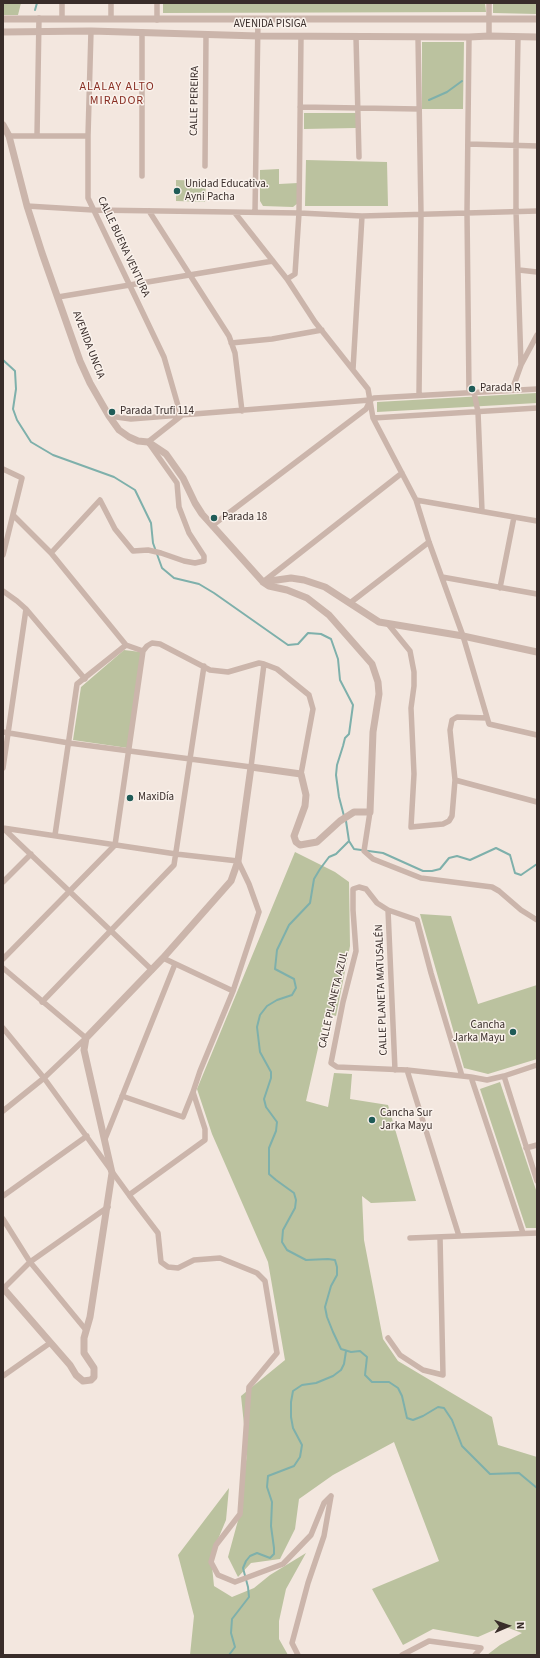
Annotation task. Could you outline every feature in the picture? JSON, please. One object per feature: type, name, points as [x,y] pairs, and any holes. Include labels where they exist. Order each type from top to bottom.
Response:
[{"type":"street","points":[[62,3],[62,18]]},
{"type":"street","points":[[111,3],[111,18]]},
{"type":"street","points":[[157,3],[157,20]]},
{"type":"street","points":[[489,3],[489,36]]},
{"type":"street","points":[[38,136],[40,18]]},
{"type":"street","name":"AVENIDA PISIGA","points":[[3,19],[537,19]]},
{"type":"street","points":[[255,212],[258,19]]},
{"type":"street","name":"AVENIDA PISIGA","points":[[3,32],[91,31],[258,36],[537,37]]},
{"type":"street","name":"CALLE BUENA VENTURA","points":[[91,31],[88,198],[164,357],[181,416]]},
{"type":"street","points":[[142,32],[142,176]]},
{"type":"street","name":"CALLE PEREIRA","points":[[205,166],[206,35]]},
{"type":"street","points":[[287,280],[294,274],[299,213],[301,36]]},
{"type":"street","points":[[356,37],[359,157]]},
{"type":"street","points":[[418,37],[421,214],[419,395]]},
{"type":"street","points":[[469,37],[467,212],[471,392],[478,412],[482,511]]},
{"type":"street","points":[[518,37],[516,211],[522,366]]},
{"type":"street","points":[[300,107],[419,109]]},
{"type":"street","name":"AVENIDA UNCIA","points":[[3,125],[9,136],[27,206],[80,361],[90,383],[109,416],[119,430],[129,437],[138,441],[148,442],[166,454],[183,478],[202,514],[263,582],[269,586],[287,590],[307,598],[329,615],[372,664],[376,672],[379,694],[373,732],[370,812]]},
{"type":"street","points":[[9,136],[88,136]]},
{"type":"street","points":[[468,144],[537,146]]},
{"type":"street","points":[[27,206],[93,210],[235,213],[255,212],[362,216],[537,211]]},
{"type":"street","points":[[149,211],[229,336],[235,353],[242,411]]},
{"type":"street","points":[[235,213],[273,261],[305,308],[368,389],[372,399],[373,418],[416,500],[429,542],[463,636],[489,724],[537,735]]},
{"type":"street","points":[[353,369],[362,216]]},
{"type":"street","points":[[58,297],[273,261]]},
{"type":"street","points":[[519,270],[537,272]]},
{"type":"street","points":[[231,343],[272,339],[322,330]]},
{"type":"street","points":[[512,390],[537,335]]},
{"type":"street","points":[[109,416],[131,419],[181,416],[419,395],[537,389]]},
{"type":"street","points":[[213,525],[366,409],[372,399]]},
{"type":"street","points":[[373,418],[537,408]]},
{"type":"street","points":[[50,553],[100,500],[115,529],[133,551],[148,550],[195,563],[204,561],[204,556],[189,533],[179,507],[177,483],[148,442],[181,416]]},
{"type":"street","points":[[3,469],[22,478],[3,555]]},
{"type":"street","points":[[263,582],[402,473]]},
{"type":"street","points":[[416,500],[537,521]]},
{"type":"street","points":[[13,515],[50,553],[126,645],[143,651]]},
{"type":"street","points":[[500,588],[514,517]]},
{"type":"street","points":[[350,603],[429,542]]},
{"type":"street","points":[[442,577],[537,594]]},
{"type":"street","points":[[263,582],[291,578],[304,580],[325,587],[379,622],[463,636],[537,652]]},
{"type":"street","points":[[3,592],[26,609],[85,679]]},
{"type":"street","points":[[3,768],[6,732],[26,609]]},
{"type":"street","points":[[388,624],[410,651],[413,667],[414,686],[411,708],[414,774],[411,827],[443,824],[449,821],[452,816],[455,780],[450,730],[452,720],[457,717],[487,718]]},
{"type":"street","points":[[3,959],[115,845],[143,651],[152,643],[160,644],[210,670],[228,672],[259,663],[264,664],[277,669],[309,695],[313,709],[301,774],[306,795],[306,806],[294,836],[296,842],[300,845],[304,846],[316,842],[340,821],[354,812],[370,812],[364,851],[372,859],[421,878],[492,887],[500,891],[521,910],[537,920]]},
{"type":"street","points":[[55,835],[77,684],[126,645]]},
{"type":"street","points":[[3,1111],[44,1078],[86,1038],[152,970],[232,881],[238,861],[264,664]]},
{"type":"street","points":[[42,1002],[174,865],[204,666]]},
{"type":"street","points":[[6,732],[129,752],[301,774]]},
{"type":"street","points":[[455,780],[537,802]]},
{"type":"street","points":[[152,970],[3,828],[176,854],[238,861]]},
{"type":"street","points":[[3,882],[31,854]]},
{"type":"street","points":[[122,1096],[184,1116],[233,991],[260,912],[238,861]]},
{"type":"street","name":"CALLE PLANETA AZUL","points":[[388,910],[377,903],[366,890],[359,887],[353,889],[356,951],[343,1002],[331,1063],[338,1067],[395,1070]]},
{"type":"street","points":[[388,910],[417,920],[431,973],[462,1076]]},
{"type":"street","name":"CALLE PLANETA MATUSALÉN","points":[[388,910],[395,1070]]},
{"type":"street","points":[[163,958],[233,991]]},
{"type":"street","points":[[105,1139],[175,964]]},
{"type":"street","points":[[3,968],[86,1038]]},
{"type":"street","points":[[3,1028],[44,1078],[128,1195],[158,1233],[161,1262],[168,1267],[178,1268],[194,1260],[220,1258],[257,1273],[265,1281],[277,1353],[249,1387],[240,1514],[216,1545],[211,1562],[218,1575],[235,1582],[283,1564],[311,1535],[324,1503],[331,1496],[324,1536],[308,1583],[292,1643],[298,1655]]},
{"type":"street","points":[[86,1038],[84,1050],[112,1173],[108,1207],[90,1317],[84,1338],[84,1353],[94,1368],[95,1373],[94,1377],[88,1381],[84,1381],[80,1379],[3,1288],[30,1262],[108,1207]]},
{"type":"street","points":[[395,1070],[472,1076],[487,1080],[537,1065]]},
{"type":"street","points":[[407,1070],[459,1236]]},
{"type":"street","points":[[472,1076],[523,1234]]},
{"type":"street","points":[[504,1076],[537,1181]]},
{"type":"street","points":[[128,1195],[205,1140],[205,1129],[193,1092]]},
{"type":"street","points":[[3,1196],[87,1136]]},
{"type":"street","points":[[526,1148],[537,1145]]},
{"type":"street","points":[[3,1219],[30,1262],[86,1330]]},
{"type":"street","points":[[410,1238],[537,1233]]},
{"type":"street","points":[[388,1338],[400,1354],[423,1370],[443,1375],[440,1237]]},
{"type":"street","points":[[3,1376],[50,1343]]},
{"type":"street","points":[[402,1655],[429,1641],[481,1648],[475,1655]]},
{"type":"green space","points":[[3,3],[21,3],[18,15],[3,15]]},
{"type":"green space","points":[[163,3],[485,3],[486,12],[163,13]]},
{"type":"green space","points":[[493,3],[537,3],[537,14],[493,13]]},
{"type":"green space","points":[[422,42],[464,42],[463,109],[422,109]]},
{"type":"green space","points":[[304,113],[356,113],[356,128],[304,129]]},
{"type":"green space","points":[[306,160],[387,162],[388,206],[305,206]]},
{"type":"green space","points":[[279,169],[279,184],[298,183],[298,203],[293,207],[263,206],[260,201],[260,170]]},
{"type":"green space","points":[[176,180],[206,181],[205,202],[176,201]]},
{"type":"green space","points":[[537,393],[537,403],[377,412],[377,402]]},
{"type":"green space","points":[[124,650],[141,652],[128,748],[73,740],[81,687]]},
{"type":"green space","points":[[295,852],[335,872],[349,882],[350,946],[336,1016],[326,1013],[306,1101],[328,1107],[334,1073],[352,1074],[350,1099],[388,1105],[416,1201],[371,1203],[362,1196],[364,1240],[383,1339],[398,1361],[492,1417],[498,1445],[537,1457],[537,1655],[487,1655],[500,1645],[522,1633],[503,1626],[478,1637],[433,1629],[403,1645],[372,1589],[439,1561],[394,1442],[333,1475],[299,1499],[295,1529],[280,1559],[251,1563],[238,1577],[228,1557],[240,1513],[247,1453],[241,1396],[285,1360],[268,1262],[212,1134],[197,1089]]},
{"type":"green space","points":[[420,914],[451,916],[478,1004],[537,985],[537,1059],[488,1074],[464,1068]]},
{"type":"green space","points":[[500,1082],[537,1193],[537,1228],[526,1228],[480,1089]]},
{"type":"green space","points":[[229,1488],[226,1520],[211,1556],[214,1586],[232,1597],[254,1588],[270,1575],[306,1553],[286,1589],[279,1621],[279,1639],[288,1655],[190,1655],[194,1616],[178,1555]]},
{"type":"waterway","points":[[35,10],[37,3]]},
{"type":"waterway","points":[[429,100],[447,92],[462,81]]},
{"type":"waterway","points":[[3,360],[15,371],[16,389],[13,409],[17,420],[31,442],[53,455],[114,477],[135,490],[151,523],[153,543],[162,568],[174,578],[199,584],[214,593],[288,645],[298,644],[308,633],[321,634],[331,639],[338,659],[340,680],[353,705],[349,734],[345,738],[337,765],[336,775],[339,797],[344,816]]},
{"type":"waterway","points":[[346,821],[349,841],[354,849],[383,853],[423,871],[440,869],[449,858],[457,856],[470,860],[496,848],[510,855],[515,873],[521,875],[537,864]]},
{"type":"waterway","points":[[349,841],[336,854],[329,857],[320,869],[314,879],[310,903],[289,925],[277,950],[275,969],[294,979],[296,988],[292,995],[277,1000],[267,1006],[260,1015],[257,1027],[260,1052],[271,1072],[271,1078],[264,1099],[266,1107],[277,1122],[276,1131],[269,1148],[269,1174],[294,1193],[296,1200],[295,1208],[283,1230],[282,1242],[287,1250],[306,1260],[335,1260],[337,1275],[331,1286],[325,1307],[333,1332],[341,1349],[351,1352],[360,1351],[367,1357],[365,1375],[372,1382],[389,1382],[398,1388],[402,1396],[407,1418],[413,1420],[438,1407],[444,1408],[452,1420],[462,1446],[490,1474],[519,1473],[537,1488]]},
{"type":"waterway","points":[[229,1655],[235,1647],[231,1633],[232,1619],[249,1597],[243,1568],[246,1561],[250,1556],[257,1553],[270,1558],[274,1554],[271,1526],[272,1502],[267,1487],[268,1476],[294,1466],[300,1457],[302,1445],[293,1428],[291,1417],[293,1391],[302,1385],[316,1383],[333,1376],[341,1370],[344,1364],[346,1351]]},
{"type":"place","name":"Unidad Educativa. Ayni Pacha","points":[[177,191]]},
{"type":"place","name":"Parada R","points":[[472,389]]},
{"type":"place","name":"Parada Trufi 114","points":[[112,412]]},
{"type":"place","name":"Parada 18","points":[[214,518]]},
{"type":"place","name":"MaxiDía","points":[[130,798]]},
{"type":"place","name":"Cancha Jarka Mayu","points":[[513,1032]]},
{"type":"place","name":"Cancha Sur Jarka Mayu","points":[[372,1120]]},
{"type":"district","name":"ALALAY ALTO MIRADOR","points":[[117,94]]}]
